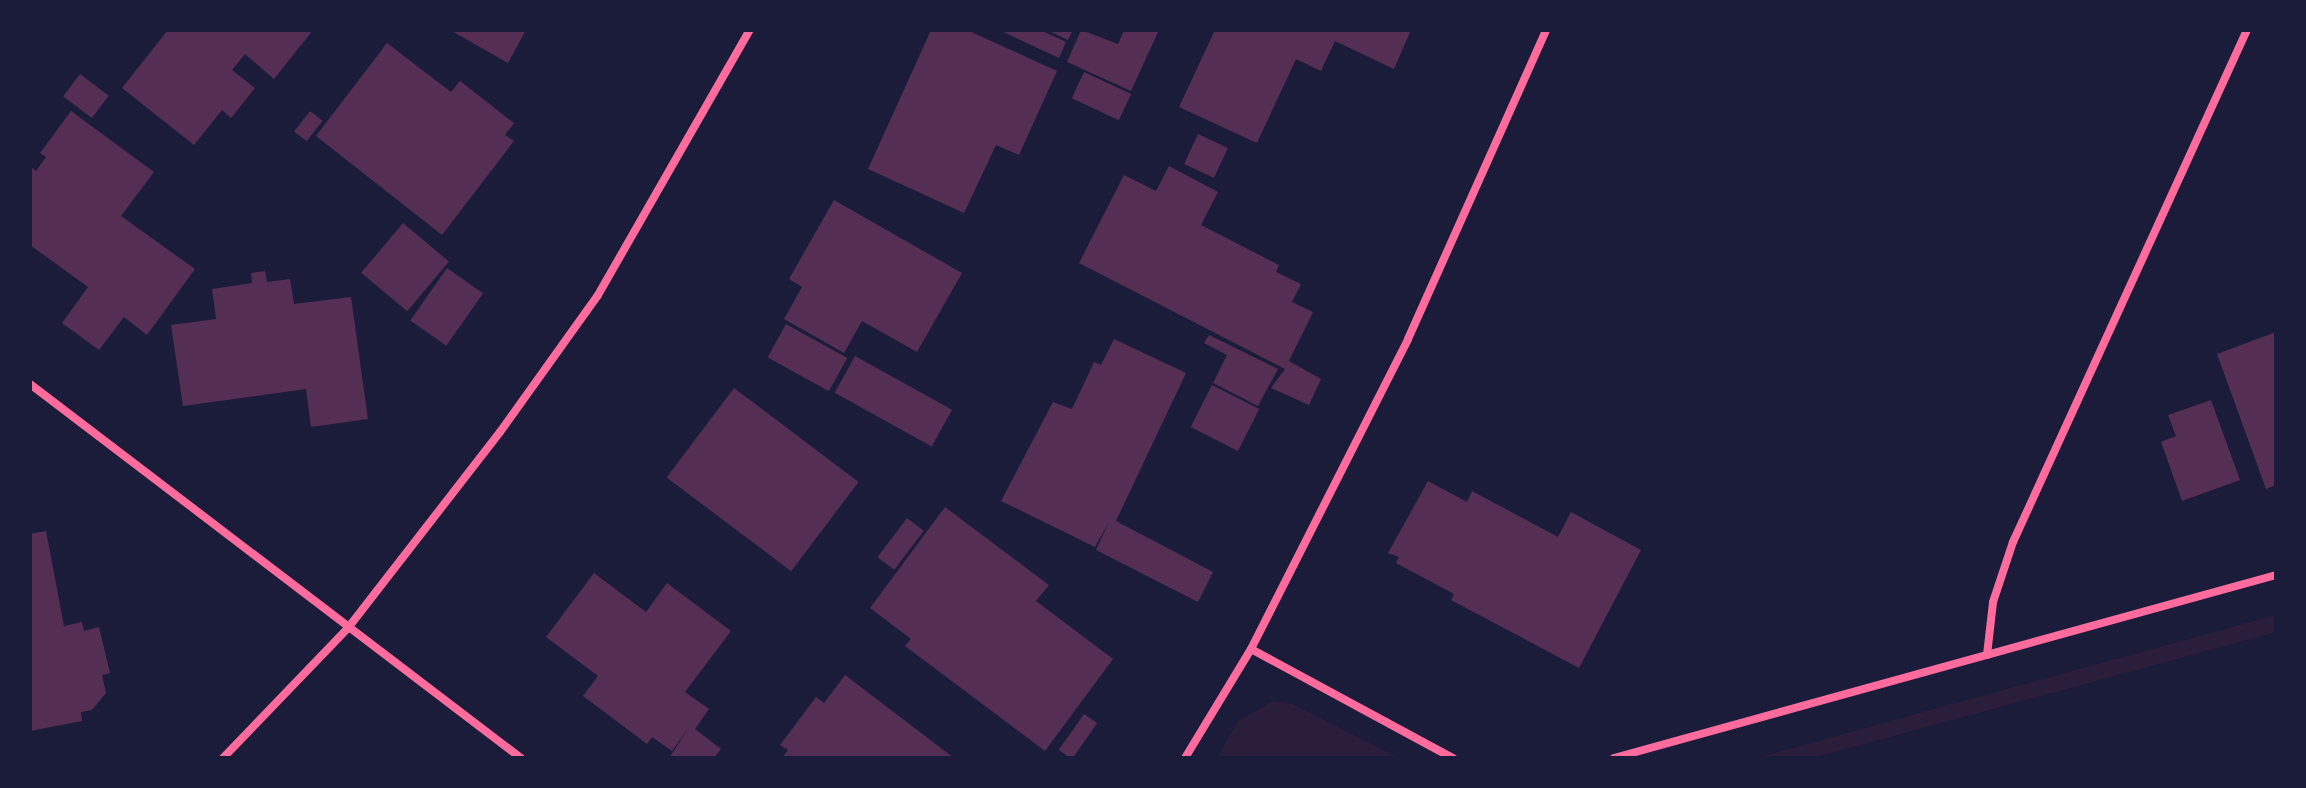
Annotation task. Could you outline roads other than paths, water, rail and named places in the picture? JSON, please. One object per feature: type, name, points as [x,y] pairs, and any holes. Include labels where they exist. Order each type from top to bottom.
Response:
[{"type":"street","points":[[223,758],[348,628],[500,432],[598,295],[750,30]]},
{"type":"street","points":[[1185,758],[1251,649],[1408,339],[1546,30]]},
{"type":"street","points":[[1987,655],[1993,602],[2013,542],[2247,30]]},
{"type":"street","points":[[30,384],[521,758]]},
{"type":"street","points":[[1614,758],[2276,575]]},
{"type":"street","points":[[1251,649],[1453,758]]}]
